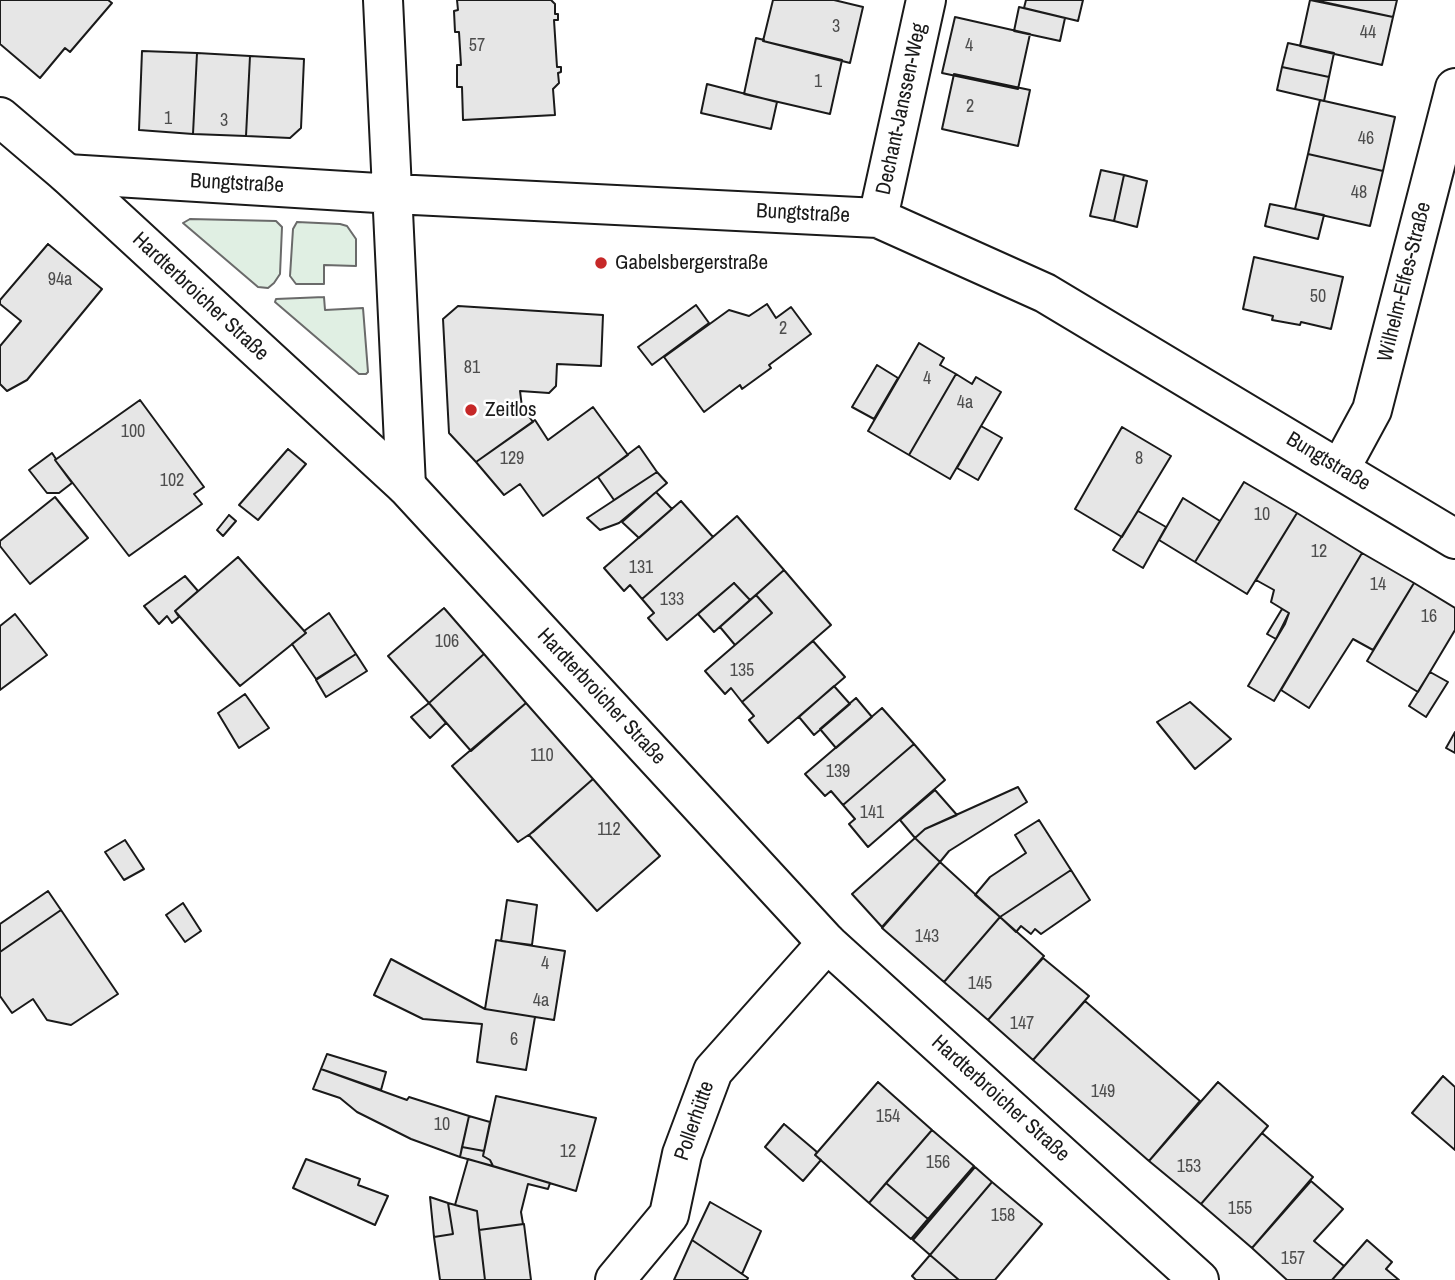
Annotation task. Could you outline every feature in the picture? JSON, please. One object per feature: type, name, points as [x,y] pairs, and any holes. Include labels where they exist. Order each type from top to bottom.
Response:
[{"type":"street","points":[[383,0],[406,486]]},
{"type":"street","name":"Dechant-Janssen-Weg","points":[[878,218],[926,0]]},
{"type":"street","name":"Wilhelm-Elfes-Straße","points":[[1339,469],[1372,410],[1455,88]]},
{"type":"street","name":"Hardterbroicher Straße","points":[[0,117],[67,174],[406,486],[827,943],[1199,1280]]},
{"type":"street","name":"Bungtstraße","points":[[67,174],[394,194],[878,218],[1045,293],[1455,539]]},
{"type":"street","name":"Pollerhütte","points":[[615,1280],[669,1215],[682,1154],[713,1071],[827,943]]},
{"type":"green space","points":[[190,219],[276,221],[282,227],[280,274],[274,283],[268,288],[258,287],[183,223]]},
{"type":"green space","points":[[297,222],[347,226],[356,239],[356,266],[324,265],[324,284],[296,284],[290,276],[293,229]]},
{"type":"green space","points":[[324,297],[325,310],[363,308],[366,374],[359,374],[275,302],[276,299]]},
{"type":"building","points":[[0,0],[108,0],[112,3],[70,52],[65,48],[40,78],[0,44]]},
{"type":"building","points":[[457,0],[551,0],[555,4],[555,14],[558,14],[558,20],[554,20],[557,67],[561,67],[561,72],[558,73],[559,83],[553,89],[555,115],[463,120],[462,87],[457,87],[457,65],[461,65],[459,32],[455,32],[454,11],[458,10]]},
{"type":"building","points":[[773,0],[834,0],[863,7],[850,63],[763,41]]},
{"type":"building","points":[[1026,0],[1083,0],[1078,21],[1024,8]]},
{"type":"building","points":[[1310,0],[1393,17],[1382,65],[1300,46]]},
{"type":"building","points":[[1314,0],[1397,0],[1393,17]]},
{"type":"building","points":[[1019,7],[1065,18],[1060,41],[1014,31]]},
{"type":"building","points":[[955,17],[1030,34],[1018,89],[942,73]]},
{"type":"building","points":[[756,38],[842,60],[830,114],[744,94]]},
{"type":"building","points":[[1288,43],[1334,53],[1329,77],[1282,67]]},
{"type":"building","points":[[142,51],[197,53],[193,134],[139,130]]},
{"type":"building","points":[[197,53],[250,56],[246,136],[193,134]]},
{"type":"building","points":[[250,56],[304,59],[301,128],[290,138],[246,136]]},
{"type":"building","points":[[1282,67],[1329,77],[1324,101],[1277,90]]},
{"type":"building","points":[[954,74],[1030,90],[1018,146],[942,129]]},
{"type":"building","points":[[707,84],[777,102],[771,129],[701,113]]},
{"type":"building","points":[[1320,100],[1395,117],[1383,171],[1308,154]]},
{"type":"building","points":[[1308,154],[1383,171],[1370,226],[1295,209]]},
{"type":"building","points":[[1101,170],[1124,175],[1114,221],[1090,216]]},
{"type":"building","points":[[1124,175],[1147,181],[1137,227],[1114,221]]},
{"type":"building","points":[[1270,204],[1324,215],[1318,239],[1265,226]]},
{"type":"building","points":[[48,244],[102,289],[27,380],[7,391],[0,384],[0,346],[21,321],[0,304],[0,300]]},
{"type":"building","points":[[1254,257],[1343,277],[1331,329],[1301,322],[1300,325],[1272,320],[1273,316],[1243,309]]},
{"type":"building","points":[[767,304],[776,318],[791,307],[811,334],[769,365],[771,368],[742,389],[740,385],[704,412],[664,357],[729,310],[749,316]]},
{"type":"building","points":[[696,305],[709,323],[652,365],[638,347]]},
{"type":"building","points":[[458,306],[603,315],[601,366],[557,364],[556,386],[549,393],[520,391],[522,407],[533,422],[476,462],[449,433],[443,319]]},
{"type":"building","points":[[919,343],[944,358],[940,365],[956,374],[909,455],[868,431]]},
{"type":"building","points":[[877,365],[898,378],[874,419],[852,407]]},
{"type":"building","points":[[956,374],[972,384],[976,377],[1001,392],[950,479],[909,455]]},
{"type":"building","points":[[140,400],[204,487],[194,494],[202,504],[129,556],[55,460]]},
{"type":"building","points":[[593,407],[628,455],[543,516],[520,484],[504,495],[476,462],[535,420],[548,440]]},
{"type":"building","points":[[981,426],[1002,438],[978,480],[957,468]]},
{"type":"building","points":[[1122,427],[1171,456],[1122,537],[1075,509]]},
{"type":"building","points":[[639,446],[657,472],[614,500],[598,477]]},
{"type":"building","points":[[288,449],[306,464],[258,520],[239,505]]},
{"type":"building","points":[[52,453],[72,483],[59,493],[47,493],[29,470]]},
{"type":"building","points":[[657,472],[667,483],[619,523],[600,530],[587,518]]},
{"type":"building","points":[[1244,482],[1297,513],[1247,594],[1195,562]]},
{"type":"building","points":[[656,492],[672,509],[639,538],[622,522]]},
{"type":"building","points":[[55,497],[88,538],[30,584],[0,546],[0,541]]},
{"type":"building","points":[[1183,498],[1220,521],[1195,562],[1159,540]]},
{"type":"building","points":[[681,501],[713,537],[642,599],[630,585],[624,591],[604,568]]},
{"type":"building","points":[[1138,511],[1166,527],[1143,568],[1113,550]]},
{"type":"building","points":[[1297,513],[1362,553],[1274,701],[1248,686],[1289,613],[1271,602],[1274,590],[1256,580]]},
{"type":"building","points":[[229,515],[236,521],[223,536],[217,530]]},
{"type":"building","points":[[737,516],[784,570],[750,600],[734,583],[667,640],[648,618],[654,613],[642,599]]},
{"type":"building","points":[[1362,553],[1414,583],[1373,650],[1353,639],[1309,708],[1281,690]]},
{"type":"building","points":[[238,557],[306,633],[240,686],[175,611]]},
{"type":"building","points":[[784,570],[831,625],[742,702],[731,688],[725,694],[705,671],[772,613],[756,595]]},
{"type":"building","points":[[185,576],[198,591],[175,611],[179,617],[172,623],[167,616],[159,624],[144,606]]},
{"type":"building","points":[[734,583],[750,600],[714,632],[698,614]]},
{"type":"building","points":[[1414,583],[1455,608],[1455,630],[1418,692],[1367,661]]},
{"type":"building","points":[[756,595],[772,613],[735,645],[720,627]]},
{"type":"building","points":[[444,608],[484,654],[429,703],[388,656]]},
{"type":"building","points":[[1282,609],[1289,613],[1276,639],[1267,634]]},
{"type":"building","points":[[329,613],[356,654],[316,679],[292,644],[306,633],[304,631]]},
{"type":"building","points":[[15,614],[47,655],[0,690],[0,626]]},
{"type":"building","points":[[813,641],[845,677],[768,743],[749,720],[754,716],[742,702]]},
{"type":"building","points":[[356,654],[367,671],[326,697],[316,680]]},
{"type":"building","points":[[484,654],[526,703],[471,751],[429,703]]},
{"type":"building","points":[[1430,672],[1448,682],[1426,717],[1409,706]]},
{"type":"building","points":[[834,686],[850,704],[814,735],[799,717]]},
{"type":"building","points":[[245,694],[269,728],[239,748],[218,713]]},
{"type":"building","points":[[856,698],[872,717],[836,748],[820,729]]},
{"type":"building","points":[[1190,702],[1231,739],[1195,769],[1157,722]]},
{"type":"building","points":[[429,703],[446,723],[430,738],[411,717]]},
{"type":"building","points":[[526,703],[593,779],[518,842],[452,766]]},
{"type":"building","points":[[882,708],[914,744],[843,805],[831,791],[825,796],[805,774]]},
{"type":"building","points":[[1455,732],[1455,753],[1446,748]]},
{"type":"building","points":[[914,744],[945,780],[868,847],[849,824],[855,819],[843,805]]},
{"type":"building","points":[[593,779],[660,856],[597,911],[529,835]]},
{"type":"building","points":[[1018,787],[1027,802],[949,851],[940,862],[915,838],[925,829]]},
{"type":"building","points":[[935,790],[957,815],[925,829],[915,838],[900,820]]},
{"type":"building","points":[[1039,820],[1071,870],[1000,917],[975,895],[990,877],[1026,853],[1015,835]]},
{"type":"building","points":[[915,838],[940,862],[882,927],[852,894]]},
{"type":"building","points":[[125,840],[144,869],[124,880],[105,852]]},
{"type":"building","points":[[940,862],[1000,917],[944,982],[882,928]]},
{"type":"building","points":[[1071,870],[1090,900],[1041,934],[1035,929],[1031,934],[1021,926],[1016,932],[1000,917]]},
{"type":"building","points":[[48,891],[61,910],[0,952],[0,924]]},
{"type":"building","points":[[507,900],[537,905],[532,945],[501,941]]},
{"type":"building","points":[[183,903],[201,931],[185,942],[166,915]]},
{"type":"building","points":[[61,910],[118,994],[71,1025],[47,1020],[33,999],[12,1013],[0,996],[0,952]]},
{"type":"building","points":[[1000,917],[1044,956],[988,1020],[944,982]]},
{"type":"building","points":[[496,940],[565,951],[554,1020],[485,1009]]},
{"type":"building","points":[[1043,958],[1089,996],[1033,1060],[988,1020]]},
{"type":"building","points":[[391,959],[485,1009],[535,1017],[526,1070],[477,1062],[482,1024],[423,1019],[374,995]]},
{"type":"building","points":[[1085,1001],[1200,1101],[1149,1161],[1033,1060]]},
{"type":"building","points":[[327,1054],[386,1072],[381,1090],[321,1069]]},
{"type":"building","points":[[321,1069],[407,1100],[409,1097],[469,1116],[460,1157],[411,1139],[357,1112],[340,1098],[313,1089]]},
{"type":"building","points":[[1443,1076],[1455,1087],[1455,1150],[1412,1113]]},
{"type":"building","points":[[878,1082],[932,1130],[869,1203],[815,1155]]},
{"type":"building","points":[[1218,1082],[1268,1126],[1201,1204],[1149,1161]]},
{"type":"building","points":[[496,1096],[596,1118],[576,1191],[493,1166],[490,1160],[483,1156]]},
{"type":"building","points":[[469,1116],[490,1122],[484,1151],[462,1147]]},
{"type":"building","points":[[784,1124],[817,1152],[815,1155],[821,1160],[803,1181],[765,1147]]},
{"type":"building","points":[[932,1130],[974,1166],[928,1219],[886,1183]]},
{"type":"building","points":[[1262,1133],[1313,1177],[1252,1248],[1201,1204]]},
{"type":"building","points":[[462,1147],[484,1151],[483,1156],[490,1160],[493,1166],[460,1157]]},
{"type":"building","points":[[306,1159],[360,1179],[358,1185],[388,1196],[375,1225],[293,1188]]},
{"type":"building","points":[[468,1159],[550,1183],[548,1189],[528,1184],[521,1212],[523,1224],[479,1230],[477,1211],[455,1205]]},
{"type":"building","points":[[975,1167],[992,1182],[930,1255],[913,1240]]},
{"type":"building","points":[[1311,1181],[1343,1209],[1314,1241],[1344,1266],[1332,1280],[1287,1280],[1252,1248]]},
{"type":"building","points":[[992,1182],[1042,1224],[995,1280],[959,1280],[930,1255]]},
{"type":"building","points":[[886,1183],[928,1219],[911,1239],[869,1203]]},
{"type":"building","points":[[430,1197],[448,1203],[453,1234],[434,1237]]},
{"type":"building","points":[[710,1202],[761,1231],[742,1274],[692,1240]]},
{"type":"building","points":[[448,1203],[477,1211],[485,1280],[440,1280],[434,1237],[453,1234]]},
{"type":"building","points":[[524,1224],[531,1280],[485,1280],[479,1230]]},
{"type":"building","points":[[692,1240],[748,1278],[747,1280],[674,1280]]},
{"type":"building","points":[[1367,1240],[1392,1262],[1386,1269],[1399,1280],[1332,1280]]},
{"type":"building","points":[[930,1255],[959,1280],[916,1280],[912,1276]]},
{"type":"place","name":"Gabelsbergerstraße","points":[[601,263]]},
{"type":"place","name":"Zeitlos","points":[[471,410]]}]
